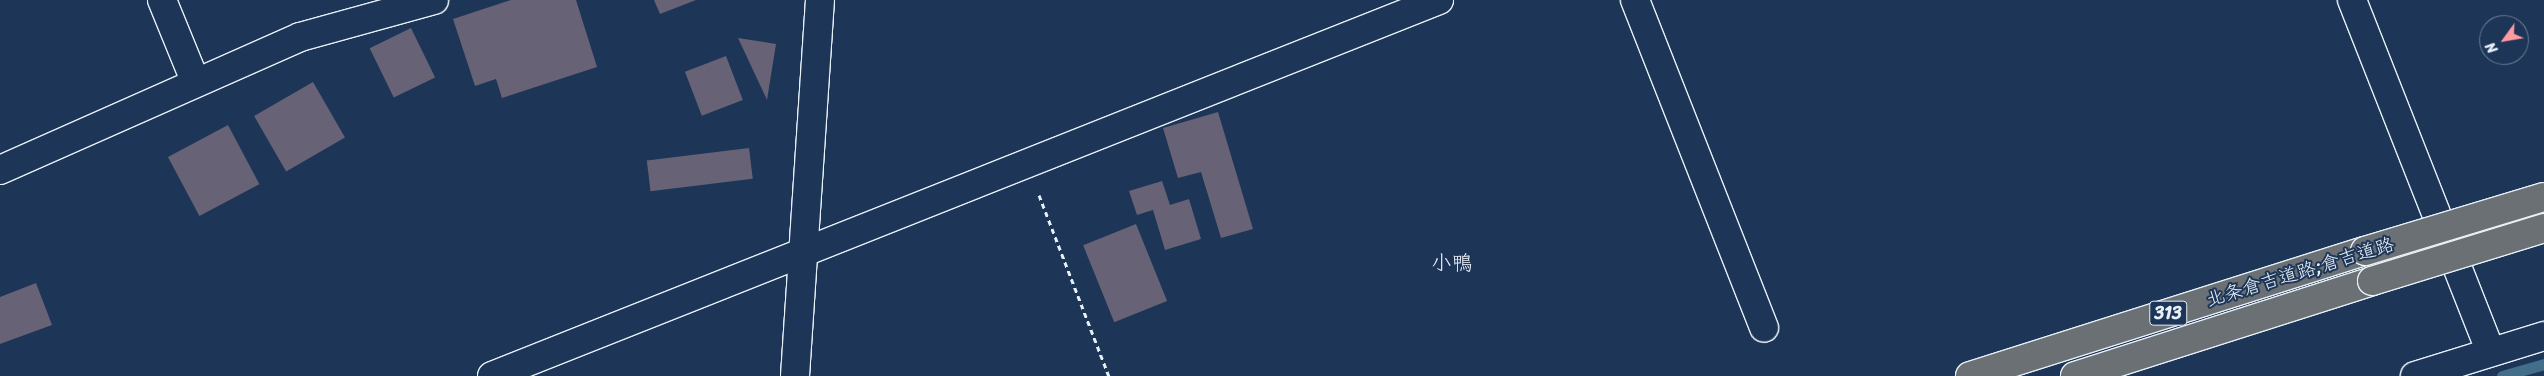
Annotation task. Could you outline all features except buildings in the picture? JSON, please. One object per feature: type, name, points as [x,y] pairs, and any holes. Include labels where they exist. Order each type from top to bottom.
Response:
[{"type":"highway","name":"北条倉吉道路;倉吉道路","points":[[1970,376],[2365,251],[2544,197]]},
{"type":"highway","name":"北条倉吉道路;倉吉道路","points":[[2075,376],[2544,228]]},
{"type":"street","points":[[162,0],[194,81]]},
{"type":"street","points":[[0,170],[194,81],[300,37],[434,0]]},
{"type":"street","points":[[795,376],[805,254],[820,0]]},
{"type":"street","points":[[492,376],[805,254],[1027,164],[1391,9],[1439,0]]},
{"type":"street","points":[[1635,0],[1764,328]]},
{"type":"street","points":[[2352,0],[2491,352]]},
{"type":"street","points":[[2415,376],[2544,336]]},
{"type":"path","points":[[1027,164],[1109,376]]},
{"type":"waterway","points":[[2502,376],[2544,364]]},
{"type":"district","name":"小鴨","points":[[1452,263]]}]
